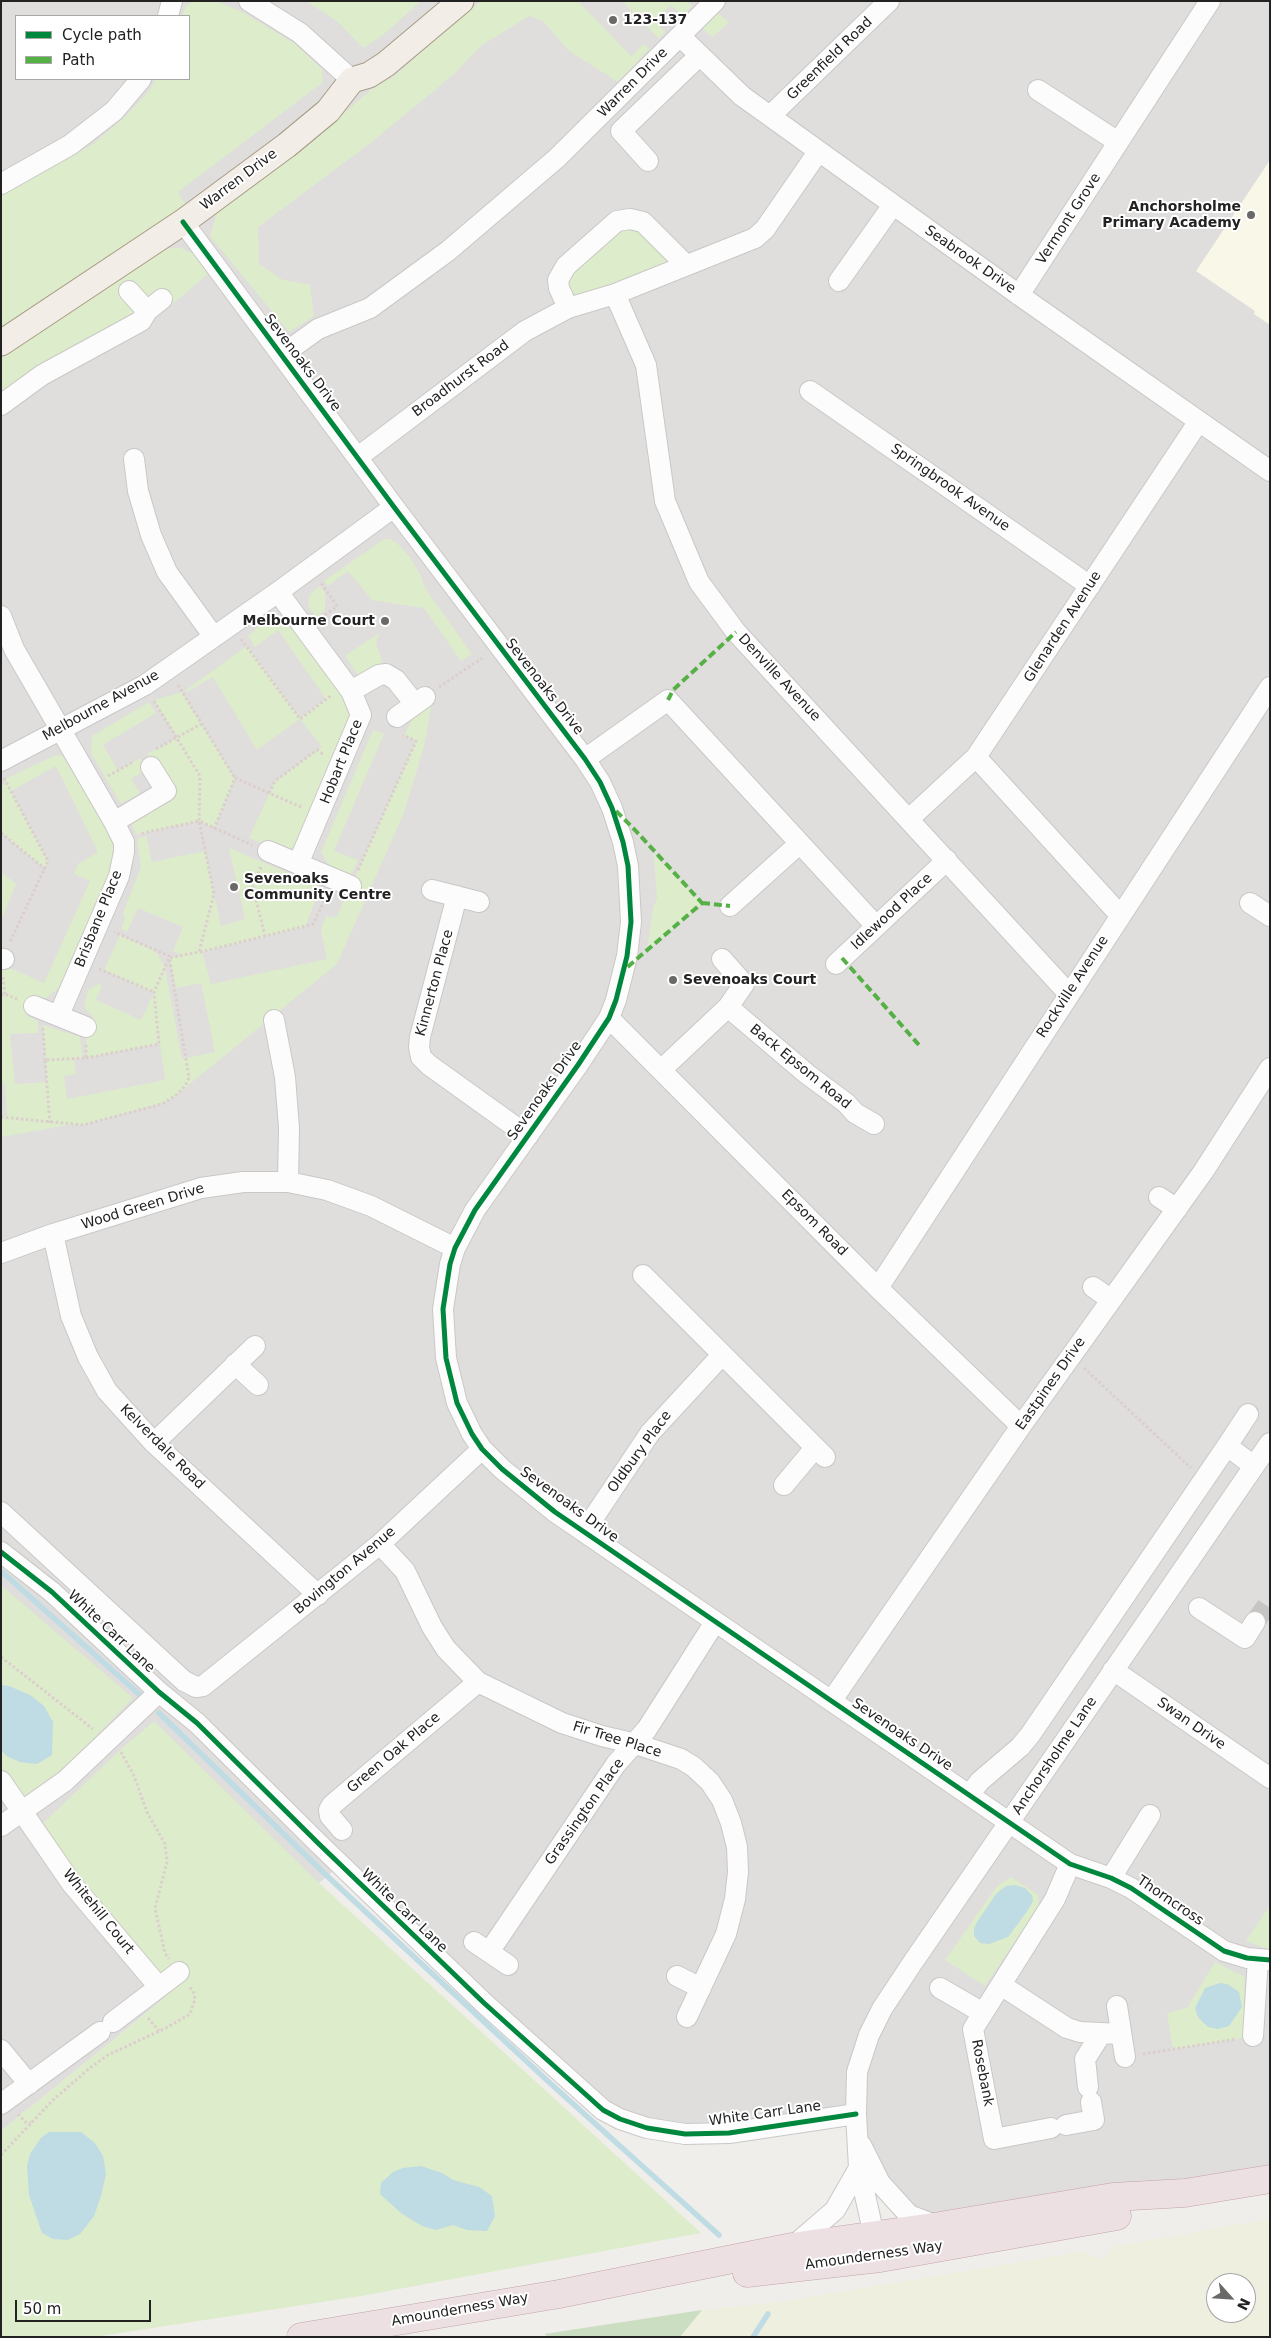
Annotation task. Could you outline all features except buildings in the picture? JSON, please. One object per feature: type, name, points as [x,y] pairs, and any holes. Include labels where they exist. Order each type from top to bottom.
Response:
[{"type":"highway","name":"Amounderness Way","points":[[559,2294],[792,2248],[876,2247],[940,2226],[1113,2197],[1185,2193],[1270,2179]]},
{"type":"highway","name":"Amounderness Way","points":[[301,2337],[559,2294],[876,2247],[1115,2216],[1185,2193]]},
{"type":"main road","points":[[352,80],[369,75],[386,64],[462,1]]},
{"type":"main road","name":"Warren Drive","points":[[1,343],[183,222],[287,145],[328,111],[352,80]]},
{"type":"street","points":[[168,15],[172,1]]},
{"type":"street","points":[[248,1],[300,33],[352,80]]},
{"type":"street","name":"Warren Drive","points":[[282,355],[318,329],[370,308],[448,251],[557,158],[715,1]]},
{"type":"street","name":"Greenfield Road","points":[[770,116],[890,1]]},
{"type":"street","name":"Vermont Grove","points":[[1019,295],[1118,142],[1204,3]]},
{"type":"street","name":"Seabrook Drive","points":[[680,36],[742,96],[1019,295],[1270,471]]},
{"type":"street","points":[[648,161],[621,131],[699,56]]},
{"type":"street","points":[[1,184],[70,145],[114,111],[140,80]]},
{"type":"street","points":[[1038,90],[1118,142]]},
{"type":"street","name":"Broadhurst Road","points":[[358,457],[524,331],[568,308],[615,294],[755,238],[765,228],[818,152]]},
{"type":"street","points":[[839,281],[893,205]]},
{"type":"street","points":[[568,308],[559,288],[558,280],[566,266],[617,221],[630,218],[643,222],[686,265]]},
{"type":"street","name":"Sevenoaks Drive","points":[[183,222],[394,507],[585,759],[600,782],[615,816],[626,858],[631,904],[627,956],[616,1000],[609,1018],[475,1210],[455,1248],[445,1286],[443,1309],[446,1358],[457,1403],[472,1434],[482,1449],[515,1482],[584,1532],[1010,1822]]},
{"type":"street","points":[[1,405],[42,375],[141,321],[154,305],[129,291]]},
{"type":"street","name":"Denville Avenue","points":[[615,294],[646,365],[665,501],[698,582],[736,632],[1068,993]]},
{"type":"street","name":"Springbrook Avenue","points":[[810,391],[1090,586]]},
{"type":"street","name":"Glenarden Avenue","points":[[910,819],[976,757],[1199,421]]},
{"type":"street","points":[[134,459],[138,491],[155,544],[167,572],[214,637]]},
{"type":"street","name":"Melbourne Avenue","points":[[1,761],[18,750],[61,730],[145,685],[278,592],[394,507]]},
{"type":"street","name":"Hobart Place","points":[[278,592],[349,688],[361,715],[320,816],[298,864]]},
{"type":"street","points":[[1,616],[14,649],[118,830],[166,791],[151,767]]},
{"type":"street","points":[[349,688],[379,675],[386,674],[396,680],[420,700],[396,724]]},
{"type":"street","name":"Rockville Avenue","points":[[878,1288],[1068,993],[1270,687]]},
{"type":"street","points":[[585,759],[668,700],[876,926]]},
{"type":"street","points":[[976,757],[1120,915]]},
{"type":"street","name":"Brisbane Place","points":[[45,1010],[82,962],[119,876],[124,852],[118,830]]},
{"type":"street","points":[[730,906],[800,844]]},
{"type":"street","points":[[268,851],[342,883]]},
{"type":"street","name":"Idlewood Place","points":[[836,964],[947,860]]},
{"type":"street","points":[[432,890],[479,902]]},
{"type":"street","name":"Kinnerton Place","points":[[457,896],[420,1037],[421,1057],[429,1065],[528,1136]]},
{"type":"street","points":[[1250,903],[1270,916]]},
{"type":"street","points":[[661,1070],[728,1007],[744,984],[722,959]]},
{"type":"street","name":"Back Epsom Road","points":[[728,1007],[807,1074],[846,1103],[855,1113],[874,1124]]},
{"type":"street","points":[[45,1010],[86,1027]]},
{"type":"street","name":"Epsom Road","points":[[609,1018],[878,1288],[1021,1426]]},
{"type":"street","points":[[274,1020],[285,1077],[288,1120],[288,1182]]},
{"type":"street","name":"Eastpines Drive","points":[[832,1700],[1110,1299],[1177,1209],[1270,1068]]},
{"type":"street","name":"Wood Green Drive","points":[[1,1253],[53,1234],[201,1188],[242,1182],[288,1182],[326,1190],[371,1206],[455,1248]]},
{"type":"street","points":[[1159,1197],[1177,1209]]},
{"type":"street","name":"Kelverdale Road","points":[[53,1234],[72,1316],[88,1357],[108,1390],[154,1443],[318,1595]]},
{"type":"street","points":[[643,1275],[820,1453],[785,1486]]},
{"type":"street","points":[[1093,1287],[1110,1299]]},
{"type":"street","points":[[154,1443],[254,1346]]},
{"type":"street","name":"Oldbury Place","points":[[584,1532],[650,1433],[722,1355]]},
{"type":"street","points":[[235,1364],[258,1386]]},
{"type":"street","points":[[970,1794],[980,1781],[1030,1735],[1248,1414]]},
{"type":"street","name":"Anchorsholme Lane","points":[[876,2247],[859,2168],[856,2114],[857,2072],[869,2035],[882,2009],[1270,1444]]},
{"type":"street","points":[[1227,1446],[1254,1466]]},
{"type":"street","name":"Bovington Avenue","points":[[1,1512],[184,1681],[196,1687],[203,1686],[380,1544],[482,1449]]},
{"type":"street","name":"Fir Tree Place","points":[[380,1544],[405,1571],[432,1628],[446,1649],[478,1682],[562,1723],[602,1736],[636,1744],[681,1760],[694,1767],[710,1782],[722,1800],[731,1823],[737,1847],[738,1872],[735,1899],[726,1934],[687,2017]]},
{"type":"street","name":"White Carr Lane","points":[[1,1552],[52,1592],[158,1692],[197,1723],[484,2003],[590,2100],[607,2113],[647,2128],[685,2134],[729,2133],[856,2114]]},
{"type":"street","points":[[1199,1608],[1245,1638],[1256,1622]]},
{"type":"street","name":"Grassington Place","points":[[508,1964],[482,1947],[616,1764],[636,1744],[716,1622]]},
{"type":"street","name":"Swan Drive","points":[[1114,1670],[1270,1778]]},
{"type":"street","name":"Green Oak Place","points":[[342,1830],[330,1816],[329,1810],[332,1806],[478,1682]]},
{"type":"street","points":[[1,1826],[65,1781],[158,1692]]},
{"type":"street","name":"Whitehill Court","points":[[1,1781],[72,1884],[159,1987]]},
{"type":"street","points":[[1111,1878],[1150,1815]]},
{"type":"street","name":"Thorncross","points":[[1010,1822],[1070,1864],[1111,1878],[1131,1888],[1224,1951],[1264,1960],[1259,2026]]},
{"type":"street","name":"Rosebank","points":[[1070,1864],[1055,1899],[973,2029],[994,2139],[1094,2120],[1085,2059],[1101,2034]]},
{"type":"street","points":[[1,2104],[179,1972]]},
{"type":"street","points":[[677,1976],[701,1988]]},
{"type":"street","points":[[1001,1984],[1067,2028],[1080,2032],[1121,2034]]},
{"type":"street","points":[[940,1988],[983,2013]]},
{"type":"street","points":[[1117,2006],[1125,2057]]},
{"type":"street","points":[[1,2050],[29,2084]]},
{"type":"street","name":"Anchorsholme Lane","points":[[858,2139],[880,2183],[909,2215],[940,2226]]},
{"type":"street","points":[[792,2248],[835,2210],[859,2168]]},
{"type":"path","points":[[306,630],[338,606],[311,568]]},
{"type":"path","points":[[231,625],[300,719],[349,688]]},
{"type":"path","points":[[420,700],[499,646]]},
{"type":"path","points":[[168,669],[235,778],[320,816]]},
{"type":"path","points":[[145,685],[200,776],[199,821],[214,894],[199,952]]},
{"type":"path","points":[[169,958],[314,924],[342,883],[416,741],[396,724]]},
{"type":"path","points":[[269,793],[275,781],[318,750],[340,768]]},
{"type":"path","points":[[1,772],[48,861],[2,959],[5,994]]},
{"type":"path","points":[[214,829],[235,778]]},
{"type":"path","points":[[118,830],[199,821],[268,851],[253,887],[265,936]]},
{"type":"path","points":[[1,833],[45,869]]},
{"type":"path","points":[[1,1117],[83,1125],[147,1108],[169,1100],[185,1086],[189,1078],[169,956],[98,925]]},
{"type":"path","points":[[45,1060],[86,1058],[159,1044],[154,992],[169,958]]},
{"type":"path","points":[[82,962],[154,992]]},
{"type":"path","points":[[45,1010],[45,1060],[50,1123]]},
{"type":"path","points":[[86,1027],[86,1058]]},
{"type":"path","points":[[1071,1356],[1204,1480]]},
{"type":"path","points":[[1,1657],[110,1740]]},
{"type":"path","points":[[1125,2057],[1179,2049],[1259,2026]]},
{"type":"shaded area","points":[[1,1],[1270,1],[1270,2179],[940,2226],[880,2183],[856,2114],[729,2133],[632,2124],[340,1865],[319,1883],[166,1997],[1,2131]]},
{"type":"shaded area","name":"Anchorsholme Primary Academy","points":[[1270,160],[1270,325],[1254,314],[1255,311],[1196,271]]},
{"type":"green space","points":[[193,1],[217,1],[244,13],[294,43],[322,69],[323,82],[178,192],[186,205],[1,330],[1,196],[93,144],[126,116],[149,91],[155,80],[190,80],[190,15],[182,15],[186,6]]},
{"type":"green space","points":[[306,1],[421,1],[383,35],[363,48],[337,21]]},
{"type":"green space","points":[[481,1],[578,1],[631,56],[644,44],[649,49],[618,82],[569,51],[543,21],[529,16],[482,45],[453,75],[373,141],[258,227],[259,264],[283,280],[310,285],[314,316],[289,332],[210,236],[217,212],[305,148],[373,88],[392,78]]},
{"type":"green space","points":[[622,1],[688,1],[692,6],[682,16],[671,5],[655,21],[665,32],[659,39]]},
{"type":"green space","points":[[710,7],[729,22],[713,37],[694,22]]},
{"type":"green space","points":[[630,219],[681,260],[607,289],[564,301],[566,266]]},
{"type":"green space","points":[[181,248],[193,254],[208,274],[170,306],[120,332],[1,405],[1,358],[163,250]]},
{"type":"green space","points":[[384,539],[390,539],[398,544],[409,556],[421,576],[425,588],[472,654],[461,661],[424,608],[372,600],[348,571],[328,586],[324,581]]},
{"type":"green space","points":[[320,586],[325,592],[325,610],[316,618],[309,607],[308,599],[311,593]]},
{"type":"green space","points":[[269,618],[286,621],[291,625],[345,696],[353,717],[292,852],[283,852],[249,838],[275,781],[322,747],[300,719],[257,750],[213,677],[187,692],[186,690],[247,646],[300,718],[326,699],[278,630],[255,647],[248,636]]},
{"type":"green space","points":[[379,633],[376,643],[386,674],[364,684],[345,656]]},
{"type":"green space","points":[[182,692],[235,778],[214,829],[199,821],[136,835],[131,820],[174,796],[147,754],[177,738],[154,700]]},
{"type":"green space","points":[[149,702],[156,713],[103,745],[118,770],[140,758],[147,769],[131,779],[140,793],[121,804],[91,753],[92,736]]},
{"type":"green space","points":[[432,702],[424,746],[404,813],[337,964],[169,1101],[83,1125],[69,1125],[1,1137],[1,1117],[7,1116],[5,1084],[1,1084],[1,964],[44,983],[90,881],[74,874],[78,864],[98,852],[56,766],[11,791],[48,861],[45,869],[1,833],[1,786],[6,782],[5,779],[56,755],[69,760],[84,784],[114,844],[115,856],[112,870],[68,970],[58,989],[34,1006],[28,1016],[38,1021],[38,1033],[10,1034],[15,1084],[47,1082],[43,1025],[80,1037],[83,1058],[74,1059],[76,1074],[64,1076],[67,1099],[165,1080],[157,1024],[159,1044],[86,1058],[86,1027],[93,1017],[84,1007],[88,990],[98,984],[102,985],[96,1000],[141,1020],[154,993],[104,970],[120,935],[156,951],[165,968],[182,1059],[215,1052],[201,983],[176,988],[169,958],[182,955],[173,951],[183,927],[138,908],[127,932],[121,929],[125,918],[123,913],[141,867],[137,839],[146,836],[152,862],[205,851],[221,926],[245,919],[229,848],[321,887],[305,927],[202,952],[211,984],[327,959],[321,930],[323,923],[326,916],[332,918],[337,916],[416,741],[404,736],[413,717]]},
{"type":"green space","points":[[373,730],[384,734],[334,851],[358,860],[351,876],[330,867],[321,852]]},
{"type":"green space","points":[[651,852],[702,903],[647,951],[653,908],[657,898],[654,859]]},
{"type":"green space","points":[[1,872],[16,884],[2,918],[1,918]]},
{"type":"green space","points":[[1,1585],[133,1698],[69,1764],[17,1802],[1,1781]]},
{"type":"green space","points":[[154,1721],[319,1883],[701,2233],[361,2296],[94,2337],[1,2337],[1,2131],[166,1997],[36,1830],[120,1750]]},
{"type":"green space","points":[[1011,1877],[1038,1895],[1039,1906],[985,1986],[945,1960],[997,1886]]},
{"type":"green space","points":[[1270,1905],[1270,1950],[1246,1941]]},
{"type":"green space","points":[[1215,1962],[1245,1977],[1243,2038],[1173,2049],[1167,2013],[1187,2008]]},
{"type":"green space","points":[[1270,2219],[1270,2337],[680,2337],[702,2310],[778,2302],[1086,2251],[1096,2259],[1105,2257],[1115,2246]]},
{"type":"green space","points":[[702,2310],[680,2337],[549,2337],[544,2334]]},
{"type":"water","points":[[1,1685],[9,1686],[30,1695],[44,1706],[53,1722],[52,1755],[37,1764],[20,1762],[6,1756],[1,1749]]},
{"type":"water","points":[[1015,1885],[1025,1888],[1032,1895],[1033,1901],[1028,1910],[1008,1937],[989,1944],[980,1943],[974,1936],[977,1922],[996,1894],[1006,1886]]},
{"type":"water","points":[[1220,1983],[1227,1984],[1239,1992],[1242,2007],[1229,2026],[1218,2029],[1208,2027],[1198,2017],[1195,2008],[1205,1988]]},
{"type":"water","points":[[49,2132],[81,2132],[95,2143],[103,2156],[106,2174],[94,2216],[80,2234],[68,2240],[53,2239],[42,2233],[29,2195],[27,2166],[30,2154],[41,2138]]},
{"type":"water","points":[[421,2166],[442,2173],[453,2180],[479,2187],[492,2196],[495,2216],[487,2231],[467,2230],[453,2225],[436,2230],[422,2226],[401,2213],[380,2194],[381,2183],[393,2172],[403,2168]]},
{"type":"waterway","points":[[1,1571],[140,1695]]},
{"type":"waterway","points":[[159,1713],[326,1875],[551,2084],[719,2235]]},
{"type":"waterway","points":[[753,2337],[768,2314]]},
{"type":"tunnel","points":[[1255,1622],[1270,1601]]},
{"type":"marked path","points":[[668,700],[673,690],[736,632]]},
{"type":"marked path","points":[[616,811],[702,903],[624,970]]},
{"type":"marked path","points":[[702,903],[730,906]]},
{"type":"marked path","points":[[842,958],[919,1045]]},
{"type":"cycle path","points":[[183,222],[394,507],[585,759],[600,782],[612,808],[623,842],[628,866],[631,922],[627,956],[616,1000],[609,1018],[475,1210],[455,1248],[450,1264],[443,1309],[446,1358],[457,1403],[472,1434],[482,1449],[502,1469],[555,1512],[1070,1864],[1111,1878],[1131,1888],[1224,1951],[1247,1958],[1270,1960]]},
{"type":"cycle path","points":[[1,1552],[52,1592],[159,1692],[197,1723],[484,2003],[603,2110],[620,2119],[647,2128],[685,2134],[729,2133],[856,2114]]},
{"type":"place","name":"123-137","points":[[613,20]]},
{"type":"place","name":"Anchorsholme Primary Academy","points":[[1251,215]]},
{"type":"place","name":"Melbourne Court","points":[[385,621]]},
{"type":"place","name":"Sevenoaks Community Centre","points":[[234,887]]},
{"type":"place","name":"Sevenoaks Court","points":[[673,980]]}]
